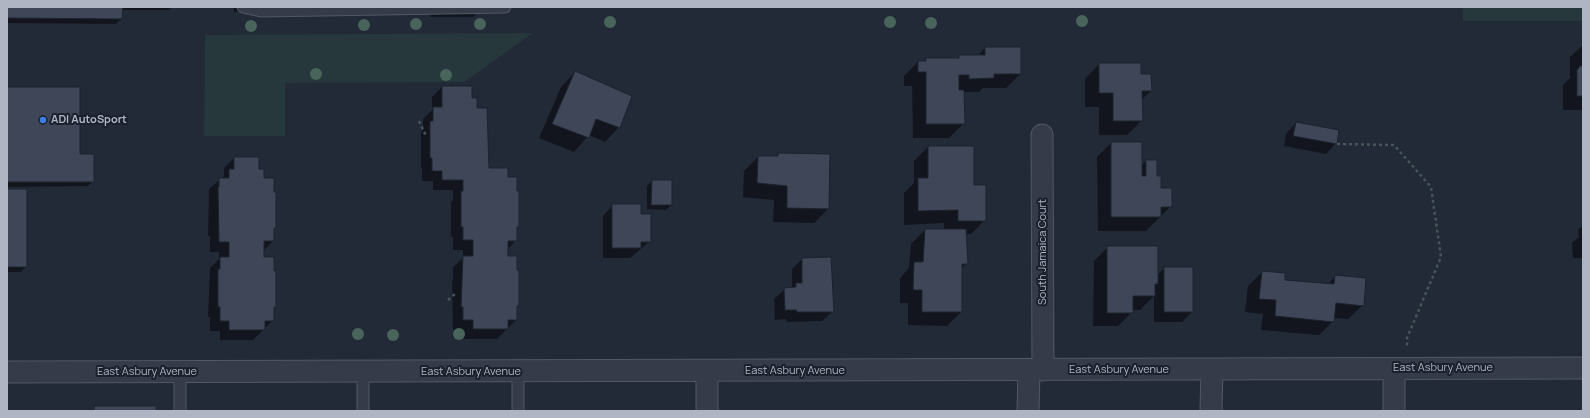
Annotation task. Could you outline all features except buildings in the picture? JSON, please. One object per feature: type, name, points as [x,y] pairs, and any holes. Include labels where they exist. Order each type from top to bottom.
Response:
[{"type":"street","name":"South Jamaica Court","points":[[1028,411],[1036,370],[1042,135]]},
{"type":"street","name":"East Asbury Avenue","points":[[7,372],[518,372],[1583,368]]},
{"type":"street","points":[[1212,369],[1212,411]]},
{"type":"street","points":[[1394,411],[1400,369]]},
{"type":"street","points":[[707,371],[707,411]]},
{"type":"lane","points":[[243,7],[261,11],[505,7]]},
{"type":"lane","points":[[180,372],[180,411]]},
{"type":"lane","points":[[363,372],[363,411]]},
{"type":"lane","points":[[518,372],[518,411]]},
{"type":"path","points":[[419,121],[426,136]]},
{"type":"path","points":[[1337,144],[1394,145],[1431,187],[1441,257],[1407,338],[1400,369]]},
{"type":"path","points":[[448,300],[456,293]]},
{"type":"shaded area","points":[[1463,7],[1583,7],[1583,21],[1463,21]]},
{"type":"shaded area","points":[[533,33],[464,82],[285,83],[285,136],[204,136],[205,35]]},
{"type":"place","name":"ADI AutoSport","points":[[43,120]]}]
